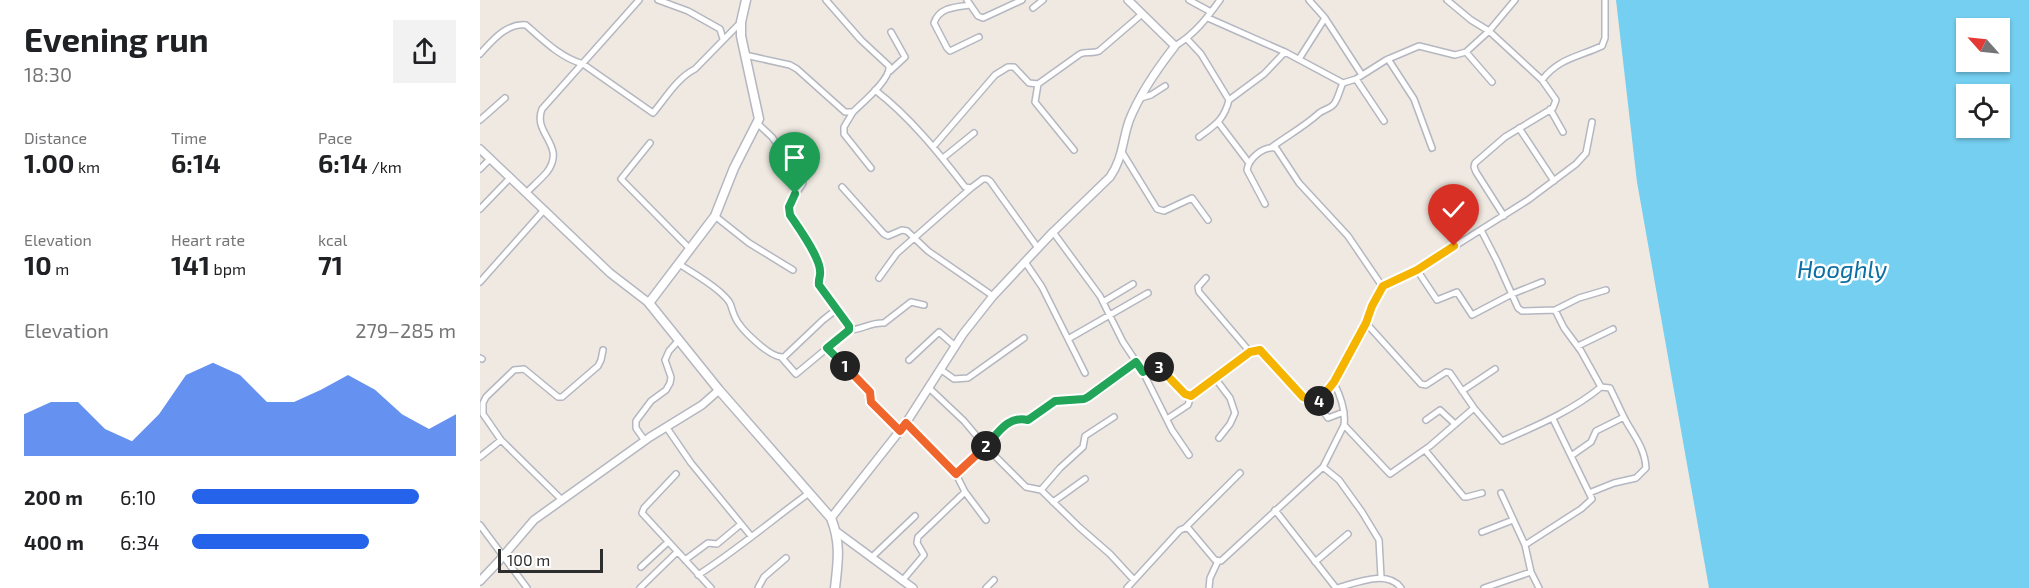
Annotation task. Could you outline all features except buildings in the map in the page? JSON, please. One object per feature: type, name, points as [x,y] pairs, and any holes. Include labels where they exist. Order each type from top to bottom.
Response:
[{"type":"main road","points":[[746,0],[741,22],[741,36],[759,119],[734,168],[715,216],[650,303],[719,390],[831,518],[837,532],[839,552],[835,588]]},
{"type":"street","points":[[526,193],[547,171],[555,153],[539,123],[542,109],[639,0]]},
{"type":"street","points":[[658,0],[679,7],[720,29],[723,39]]},
{"type":"street","points":[[826,0],[861,40],[889,66],[890,71]]},
{"type":"street","points":[[979,37],[950,51],[934,23],[937,15],[969,2],[978,16],[983,18],[1022,0]]},
{"type":"street","points":[[1033,8],[1043,0]]},
{"type":"street","points":[[1129,0],[1175,46]]},
{"type":"street","points":[[1189,0],[1211,12]]},
{"type":"street","points":[[831,518],[906,423],[955,346],[993,296],[1053,232],[1110,177],[1120,161],[1130,119],[1153,74],[1175,46],[1187,39],[1208,18],[1220,0]]},
{"type":"street","points":[[1309,0],[1325,18],[1362,75]]},
{"type":"street","points":[[1447,0],[1471,20],[1489,31],[1542,80],[1556,100],[1555,106],[1498,142],[1474,165],[1476,172],[1504,216]]},
{"type":"street","points":[[1208,18],[1285,52],[1343,83],[1356,79],[1388,59],[1419,46],[1455,55],[1466,52],[1489,31],[1515,0]]},
{"type":"street","points":[[1542,80],[1548,71],[1559,63],[1602,46],[1605,38],[1605,0]]},
{"type":"street","points":[[933,147],[995,75],[1008,67],[1014,67],[1031,84],[1038,84],[1080,54],[1099,51],[1142,14]]},
{"type":"street","points":[[1299,59],[1325,18]]},
{"type":"street","points":[[480,54],[500,33],[519,24],[526,25],[560,53],[573,62],[583,64],[653,113],[677,83],[688,72],[695,69],[741,22]]},
{"type":"street","points":[[871,168],[844,134],[844,127],[853,112],[905,57],[891,32]]},
{"type":"street","points":[[1187,39],[1201,54],[1229,100]]},
{"type":"street","points":[[1199,137],[1226,113],[1229,100],[1264,74],[1285,52]]},
{"type":"street","points":[[1466,52],[1492,82]]},
{"type":"street","points":[[745,55],[790,65],[845,112],[853,112]]},
{"type":"street","points":[[1388,59],[1414,99],[1432,148]]},
{"type":"street","points":[[1356,79],[1384,121]]},
{"type":"street","points":[[1265,204],[1247,170],[1252,158],[1331,107],[1343,83]]},
{"type":"street","points":[[1038,84],[1035,102],[1074,150]]},
{"type":"street","points":[[1141,98],[1165,86]]},
{"type":"street","points":[[875,90],[895,105],[943,158],[965,187],[971,188]]},
{"type":"street","points":[[480,120],[505,98]]},
{"type":"street","points":[[1550,109],[1563,132]]},
{"type":"street","points":[[1218,122],[1249,163]]},
{"type":"street","points":[[1317,404],[1334,382],[1383,286],[1417,270],[1504,216],[1582,159],[1586,153],[1592,122]]},
{"type":"street","points":[[757,123],[772,136],[801,178],[803,183],[791,201],[789,210],[818,260],[819,285],[848,322],[848,330]]},
{"type":"street","points":[[1519,128],[1554,180]]},
{"type":"street","points":[[943,158],[974,134]]},
{"type":"street","points":[[650,143],[621,179],[690,249]]},
{"type":"street","points":[[1272,147],[1276,148],[1299,183],[1348,236],[1383,286]]},
{"type":"street","points":[[480,149],[610,273],[650,303]]},
{"type":"street","points":[[1122,152],[1157,209],[1164,211],[1192,198],[1208,220]]},
{"type":"street","points":[[480,169],[490,159]]},
{"type":"street","points":[[480,209],[510,178]]},
{"type":"street","points":[[879,278],[897,253],[983,179],[987,179],[1038,248]]},
{"type":"street","points":[[842,187],[884,234],[893,235],[902,230],[907,231],[928,251],[993,296]]},
{"type":"street","points":[[480,282],[544,210]]},
{"type":"street","points":[[715,216],[749,243],[794,270]]},
{"type":"street","points":[[1481,230],[1518,308],[1522,311],[1555,310],[1579,298],[1606,290]]},
{"type":"street","points":[[1053,232],[1103,302],[1123,342],[1143,372],[1189,455]]},
{"type":"street","points":[[1025,262],[1042,287],[1085,373]]},
{"type":"street","points":[[679,264],[719,291],[732,304],[735,318],[755,341],[782,358],[796,374],[848,330],[859,330],[874,322],[884,324],[907,303],[915,302],[924,305]]},
{"type":"street","points":[[1417,270],[1437,300],[1456,292],[1472,315],[1512,294],[1542,282]]},
{"type":"street","points":[[1206,278],[1198,287],[1199,292],[1250,352]]},
{"type":"street","points":[[1103,302],[1133,284]]},
{"type":"street","points":[[1068,339],[1148,293]]},
{"type":"street","points":[[782,358],[837,309]]},
{"type":"street","points":[[1555,310],[1601,387]]},
{"type":"street","points":[[1366,323],[1421,384],[1425,385],[1448,371],[1474,408],[1502,441],[1552,418],[1601,387],[1610,388],[1639,441],[1646,459],[1646,468],[1636,478],[1614,483],[1589,493]]},
{"type":"street","points":[[1578,346],[1613,329]]},
{"type":"street","points":[[909,360],[939,332],[955,346]]},
{"type":"street","points":[[940,369],[954,379],[968,378],[1024,338]]},
{"type":"street","points":[[645,441],[636,428],[636,421],[651,401],[666,390],[670,383],[671,377],[665,360],[669,351],[679,340]]},
{"type":"street","points":[[827,348],[870,392],[871,402],[900,431]]},
{"type":"street","points":[[562,500],[501,440],[481,414],[483,403],[486,397],[514,370],[524,369],[558,397],[562,397],[598,366],[603,350]]},
{"type":"street","points":[[1167,419],[1188,405],[1191,396],[1250,352],[1260,350],[1303,397],[1317,404],[1328,418],[1344,412]]},
{"type":"street","points":[[956,474],[1010,420],[1019,418],[1028,420],[1055,401],[1084,399],[1136,362]]},
{"type":"street","points":[[1143,372],[1155,366],[1158,367],[1185,394],[1191,396]]},
{"type":"street","points":[[1462,391],[1495,369]]},
{"type":"street","points":[[1215,378],[1230,398],[1235,412],[1230,424],[1219,438]]},
{"type":"street","points":[[1209,588],[1210,578],[1218,561],[1221,561],[1323,467],[1344,425],[1340,394],[1334,382]]},
{"type":"street","points":[[928,387],[964,421],[985,446],[1026,487],[1041,490],[1078,527],[1110,554],[1134,580]]},
{"type":"street","points":[[480,581],[534,520],[645,441],[702,405],[719,390]]},
{"type":"street","points":[[1344,425],[1390,474],[1425,450],[1474,408]]},
{"type":"street","points":[[1426,420],[1440,410],[1455,424]]},
{"type":"street","points":[[1041,490],[1083,447],[1085,436],[1114,417]]},
{"type":"street","points":[[1571,456],[1591,442],[1596,431],[1624,417]]},
{"type":"street","points":[[1525,544],[1592,499],[1552,418]]},
{"type":"street","points":[[906,423],[956,474],[965,492],[986,520]]},
{"type":"street","points":[[667,428],[691,463],[751,536]]},
{"type":"street","points":[[480,457],[501,440]]},
{"type":"street","points":[[1425,450],[1464,497],[1482,493]]},
{"type":"street","points":[[1323,467],[1339,480],[1379,540],[1381,577]]},
{"type":"street","points":[[1127,588],[1180,530],[1185,528],[1240,473]]},
{"type":"street","points":[[676,474],[642,513],[711,588]]},
{"type":"street","points":[[1053,502],[1085,479]]},
{"type":"street","points":[[902,580],[924,555],[917,543],[918,537],[965,492]]},
{"type":"street","points":[[698,574],[727,556],[809,493]]},
{"type":"street","points":[[1501,493],[1525,544],[1531,572],[1539,588]]},
{"type":"street","points":[[1275,510],[1336,588],[1381,577],[1393,581],[1401,588]]},
{"type":"street","points":[[871,558],[915,516]]},
{"type":"street","points":[[1482,532],[1513,520]]},
{"type":"street","points":[[685,561],[708,543],[717,544],[741,524]]},
{"type":"street","points":[[480,525],[527,588]]},
{"type":"street","points":[[1185,528],[1189,529],[1218,561]]},
{"type":"street","points":[[837,532],[913,588]]},
{"type":"street","points":[[1315,562],[1348,534]]},
{"type":"street","points":[[641,567],[668,542]]},
{"type":"street","points":[[640,588],[677,552]]},
{"type":"street","points":[[758,588],[764,577],[786,558]]},
{"type":"street","points":[[1484,588],[1531,572]]},
{"type":"street","points":[[986,588],[994,580]]},
{"type":"water","name":"Hooghly","points":[[1616,0],[2029,0],[2029,588],[1709,588],[1637,182]]},
{"type":"route","points":[[795,194],[789,207],[790,215],[818,260],[819,285],[849,326],[849,330],[827,348],[870,392],[871,402],[900,431],[906,423],[956,474],[1010,420],[1019,418],[1028,420],[1055,401],[1084,399],[1136,362],[1143,372],[1155,366],[1161,368],[1185,394],[1191,396],[1250,352],[1260,350],[1303,397],[1317,404],[1334,382],[1383,286],[1417,270],[1454,246]]}]
